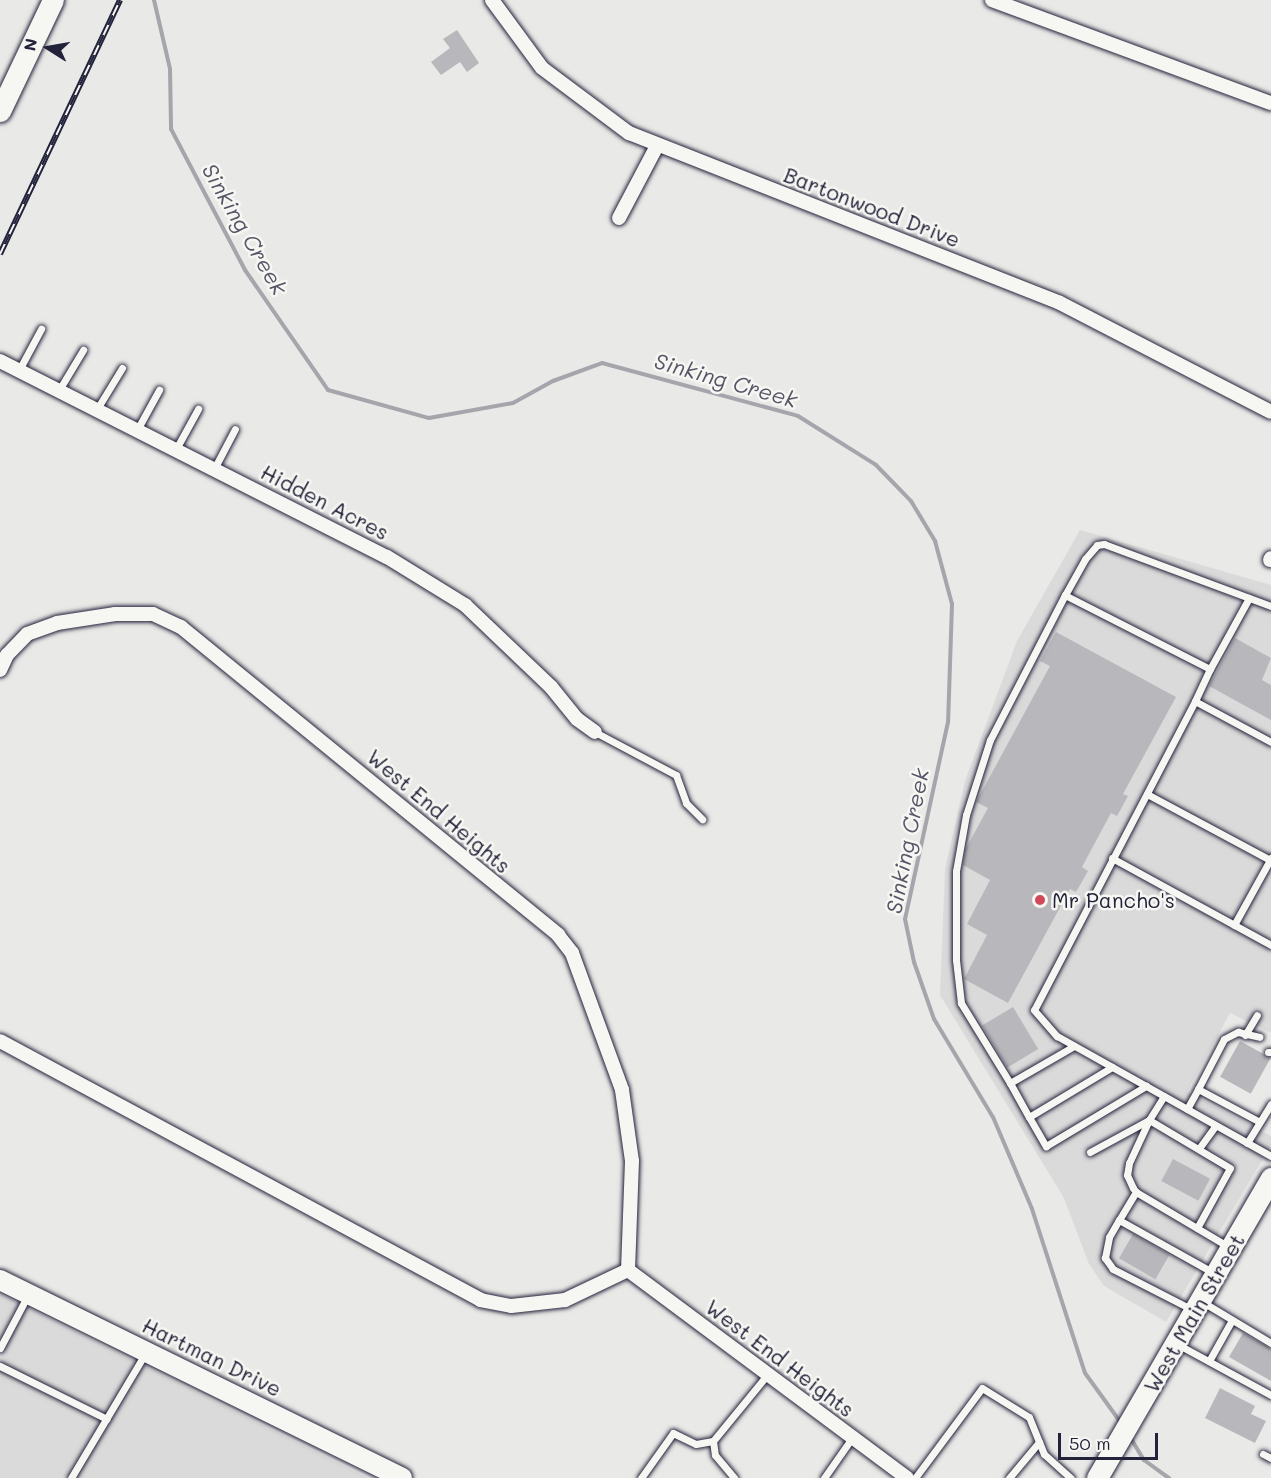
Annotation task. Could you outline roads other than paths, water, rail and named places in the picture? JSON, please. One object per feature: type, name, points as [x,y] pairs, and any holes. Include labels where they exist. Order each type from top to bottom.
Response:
[{"type":"main road","points":[[0,111],[53,0]]},
{"type":"main road","name":"West Main Street","points":[[1100,1473],[1177,1344],[1271,1178]]},
{"type":"main road","name":"Hartman Drive","points":[[0,1280],[402,1478]]},
{"type":"street","name":"Bartonwood Drive","points":[[492,0],[542,68],[567,91],[657,146],[1060,303],[1271,412]]},
{"type":"street","points":[[992,0],[1271,103]]},
{"type":"street","points":[[619,218],[657,146]]},
{"type":"street","name":"Hidden Acres","points":[[0,361],[387,558],[465,605],[551,687],[576,719],[595,732]]},
{"type":"street","name":"West End Heights","points":[[0,670],[7,655],[27,634],[57,623],[115,614],[153,614],[167,620],[206,643],[558,935],[572,953],[622,1090],[632,1161],[628,1270],[908,1478]]},
{"type":"street","points":[[0,1041],[481,1299],[511,1306],[565,1300],[628,1270]]},
{"type":"lane","points":[[19,370],[41,329]]},
{"type":"lane","points":[[60,390],[83,350]]},
{"type":"lane","points":[[97,409],[122,368]]},
{"type":"lane","points":[[137,430],[159,390]]},
{"type":"lane","points":[[176,449],[198,409]]},
{"type":"lane","points":[[214,469],[235,429]]},
{"type":"lane","points":[[1146,1086],[1046,1146],[962,1003],[956,960],[956,871],[966,815],[990,740],[1065,595],[1085,559],[1097,545],[1104,544],[1271,606]]},
{"type":"lane","points":[[1065,595],[1210,669]]},
{"type":"lane","points":[[1249,598],[1034,1010],[1044,1025],[1074,1046],[1271,1156]]},
{"type":"lane","points":[[1195,701],[1271,742]]},
{"type":"lane","points":[[595,732],[676,775],[686,803],[702,819]]},
{"type":"lane","points":[[1147,794],[1271,859],[1234,925]]},
{"type":"lane","points":[[1112,858],[1271,945]]},
{"type":"lane","points":[[1248,1036],[1257,1015]]},
{"type":"lane","points":[[1187,1109],[1224,1039],[1238,1032],[1259,1037]]},
{"type":"lane","points":[[1248,1036],[1254,1046]]},
{"type":"lane","points":[[1010,1083],[1074,1046]]},
{"type":"lane","points":[[1029,1117],[1112,1067]]},
{"type":"lane","points":[[1198,1089],[1258,1121]]},
{"type":"lane","points":[[1164,1096],[1149,1120],[1129,1163],[1127,1175],[1136,1192],[1231,1248]]},
{"type":"lane","points":[[1247,1143],[1258,1121],[1271,1104]]},
{"type":"lane","points":[[1149,1120],[1200,1147],[1230,1168],[1197,1228]]},
{"type":"lane","points":[[1090,1152],[1149,1120]]},
{"type":"lane","points":[[1200,1147],[1215,1126]]},
{"type":"lane","points":[[1136,1192],[1103,1247],[1113,1269],[1232,1320],[1271,1343]]},
{"type":"lane","points":[[1119,1220],[1216,1274]]},
{"type":"lane","points":[[0,1348],[29,1293]]},
{"type":"lane","points":[[1209,1361],[1232,1320]]},
{"type":"lane","points":[[1177,1344],[1271,1395]]},
{"type":"lane","points":[[71,1478],[147,1352]]},
{"type":"lane","points":[[0,1366],[107,1419]]},
{"type":"lane","points":[[641,1478],[673,1433],[696,1444],[713,1441],[767,1375]]},
{"type":"lane","points":[[908,1478],[982,1388],[1029,1417],[1044,1454],[1071,1478]]},
{"type":"lane","points":[[824,1478],[852,1438]]},
{"type":"lane","points":[[713,1441],[715,1455],[734,1478]]},
{"type":"lane","points":[[1009,1478],[1039,1442]]},
{"type":"lane","points":[[1263,1454],[1271,1458]]},
{"type":"waterway","name":"Sinking Creek","points":[[154,0],[170,69],[171,129],[245,270],[328,390],[429,418],[513,403],[553,381],[602,363],[798,416],[876,465],[911,501],[935,541],[952,604],[948,722],[905,919],[914,962],[934,1019],[993,1117],[1032,1209],[1085,1373],[1121,1423]]},
{"type":"waterway","name":"Sinking Creek","points":[[1130,1437],[1144,1460],[1169,1478]]},
{"type":"railway","points":[[0,254],[120,0]]},
{"type":"place","name":"Mr Pancho's","points":[[1040,900]]}]
